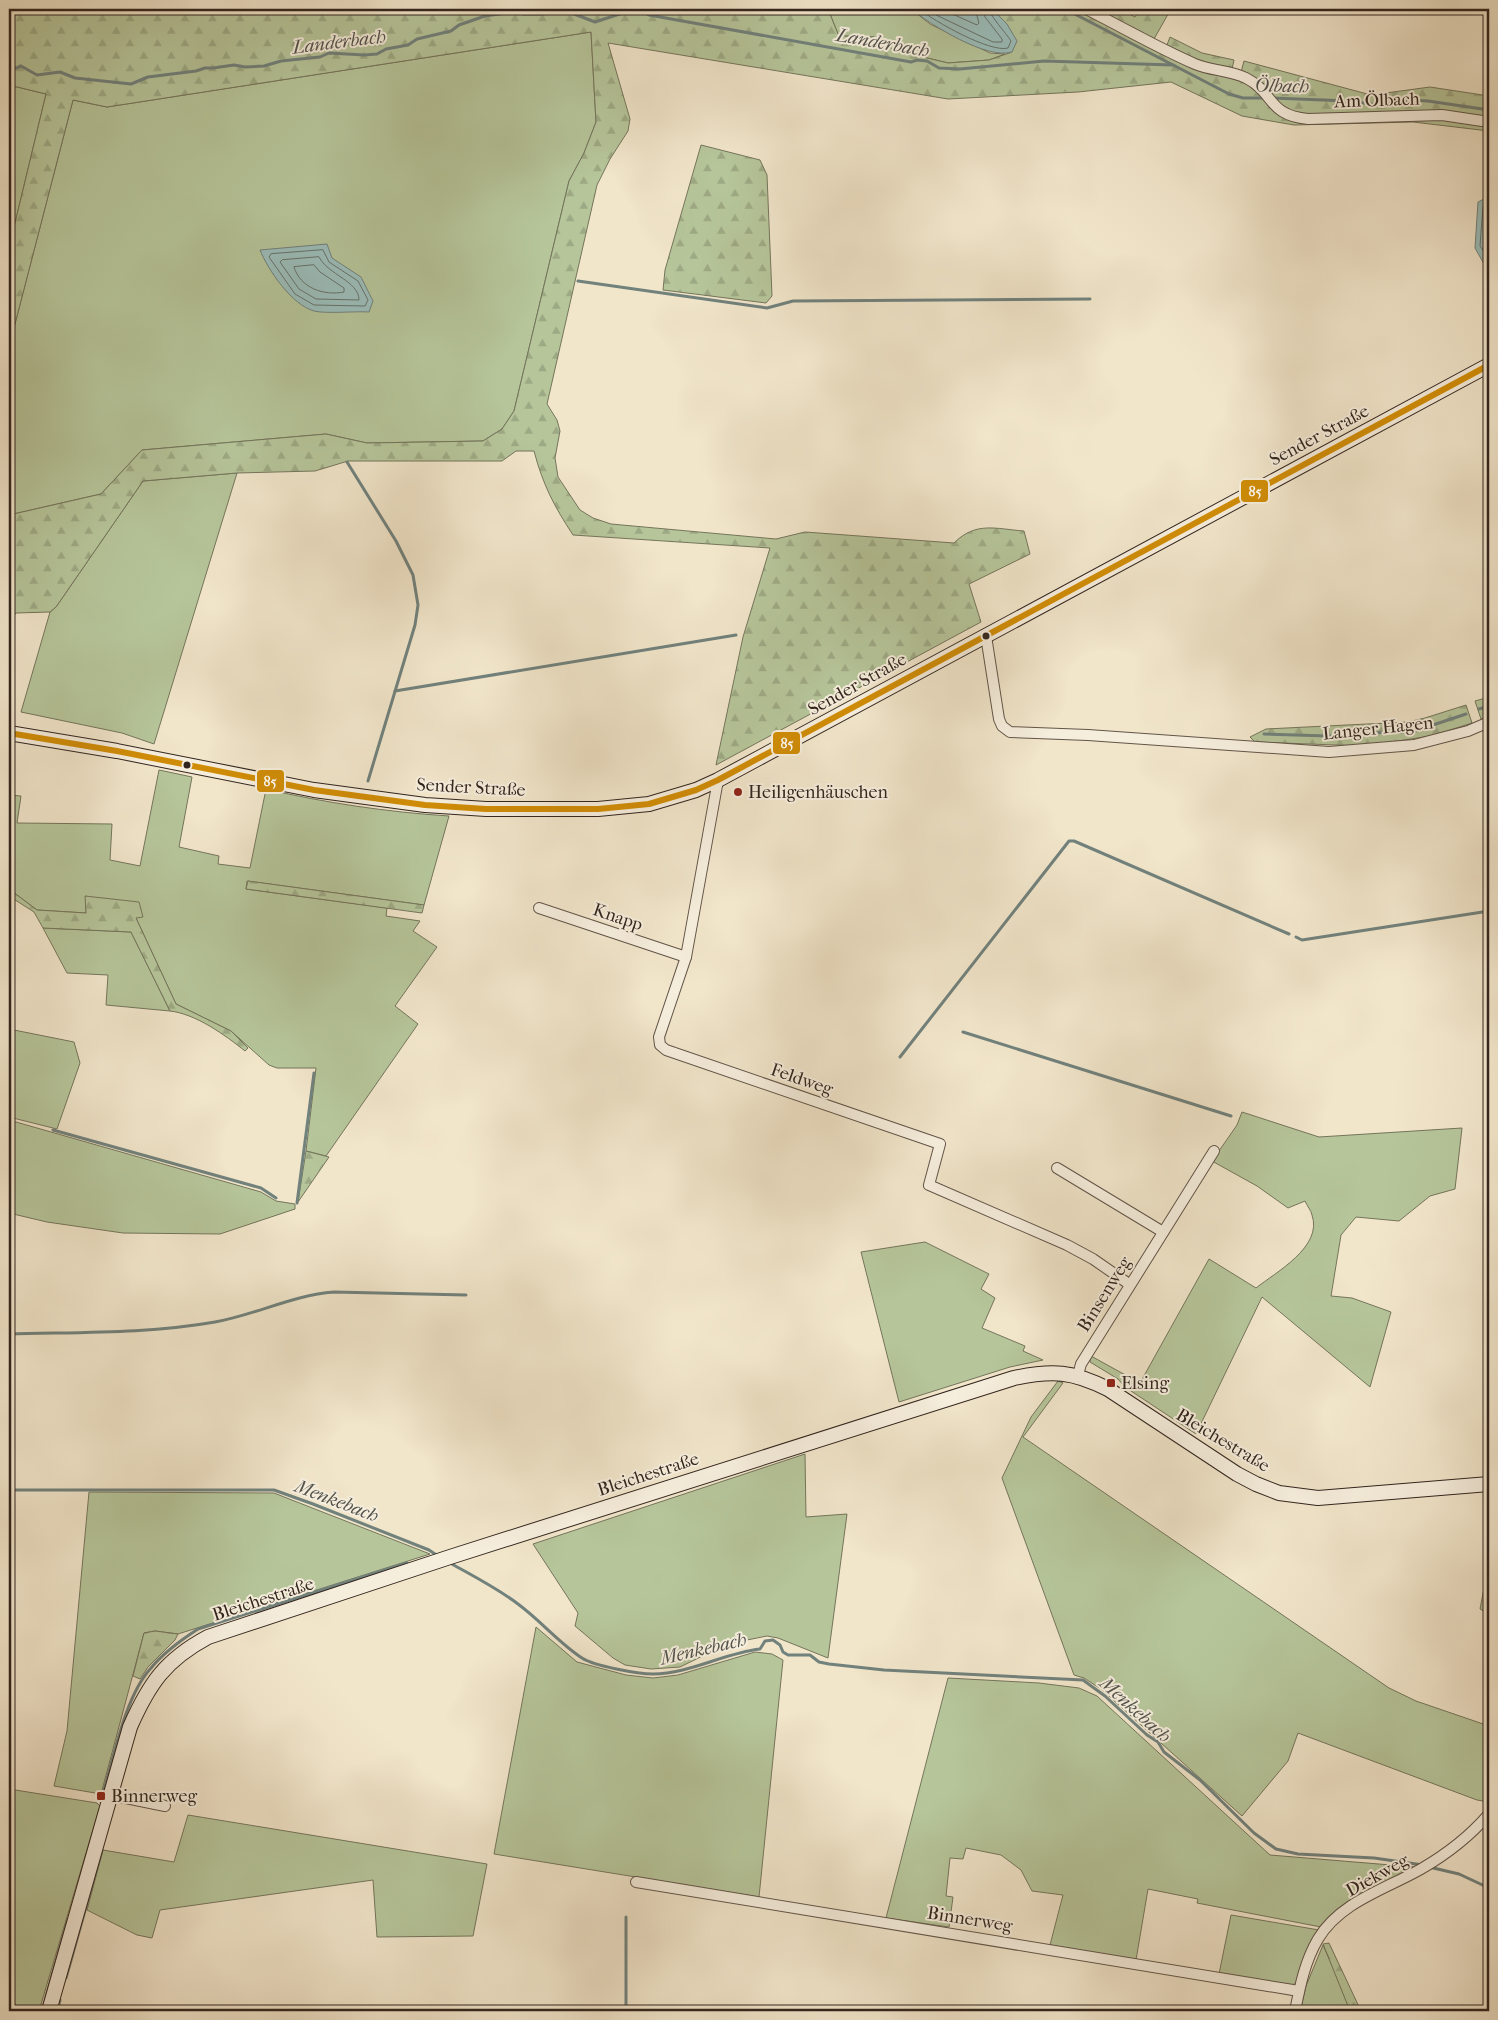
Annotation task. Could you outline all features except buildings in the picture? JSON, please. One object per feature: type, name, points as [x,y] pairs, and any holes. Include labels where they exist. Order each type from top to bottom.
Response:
[{"type":"street","name":"Am Ölbach","points":[[1086,9],[1196,64],[1240,76],[1259,88],[1276,108],[1287,115],[1308,118],[1442,114],[1489,122]]},
{"type":"street","name":"Sender Straße","points":[[9,732],[117,751],[314,790],[425,805],[486,809],[598,809],[649,804],[696,790],[718,780],[1489,365]]},
{"type":"street","name":"Langer Hagen","points":[[986,636],[999,719],[1002,726],[1010,732],[1088,735],[1329,752],[1414,745],[1489,722]]},
{"type":"street","name":"Feldweg","points":[[718,780],[686,958],[659,1037],[660,1045],[666,1050],[940,1144],[929,1184],[1067,1245],[1129,1284]]},
{"type":"street","name":"Knapp","points":[[539,908],[686,958]]},
{"type":"street","name":"Binsenweg","points":[[1078,1376],[1081,1364],[1129,1284],[1214,1151]]},
{"type":"street","points":[[1057,1168],[1163,1232]]},
{"type":"street","name":"Bleichestraße","points":[[49,2011],[130,1727],[140,1705],[158,1675],[189,1647],[208,1637],[434,1562],[1014,1378],[1035,1374],[1057,1373],[1078,1376],[1108,1390],[1237,1474],[1279,1493],[1318,1498],[1489,1484]]},
{"type":"street","points":[[110,1795],[165,1806]]},
{"type":"street","name":"Diekweg","points":[[1295,2011],[1307,1963],[1319,1938],[1334,1920],[1357,1901],[1435,1861],[1462,1841],[1489,1814]]},
{"type":"street","name":"Binnerweg","points":[[636,1882],[1299,1991]]},
{"type":"green space","points":[[9,9],[828,9],[838,34],[843,36],[874,37],[894,50],[948,63],[989,60],[1012,52],[1007,24],[992,9],[1080,9],[1197,69],[1239,80],[1244,61],[1371,95],[1430,87],[1489,96],[1489,131],[1413,122],[1294,125],[1242,116],[1171,82],[1078,92],[948,99],[608,43],[630,119],[628,131],[610,159],[597,185],[547,404],[557,420],[560,431],[555,458],[558,477],[580,510],[593,518],[611,524],[776,539],[805,532],[954,543],[962,536],[978,529],[1004,529],[1024,531],[1030,554],[969,584],[981,622],[716,765],[743,637],[770,548],[573,535],[550,495],[534,451],[516,451],[502,461],[348,461],[315,471],[237,473],[143,481],[56,607],[50,612],[16,613],[9,621],[9,515],[101,494],[142,450],[326,434],[367,443],[483,441],[502,429],[514,411],[569,181],[584,153],[596,122],[591,32],[107,107],[73,100],[9,347],[9,248],[46,94],[9,85]]},
{"type":"green space","points":[[828,9],[911,9],[930,24],[990,53],[1005,54],[989,60],[948,63],[894,50],[874,37],[843,36],[838,34]]},
{"type":"green space","points":[[1097,9],[1120,9],[1135,17],[1140,9],[1171,9],[1154,39]]},
{"type":"green space","points":[[591,32],[596,122],[584,153],[569,181],[514,411],[502,429],[483,441],[367,443],[326,434],[142,450],[101,494],[9,515],[9,347],[73,100],[107,107]]},
{"type":"green space","points":[[1170,37],[1202,53],[1234,60],[1232,69],[1199,61],[1167,45]]},
{"type":"green space","points":[[9,85],[46,94],[9,248]]},
{"type":"green space","points":[[701,145],[760,160],[767,175],[772,296],[766,303],[663,290],[665,270]]},
{"type":"green space","points":[[237,473],[154,744],[122,733],[21,712],[50,612],[56,607],[143,481]]},
{"type":"green space","points":[[1489,697],[1489,716],[1481,719],[1475,701]]},
{"type":"green space","points":[[1466,705],[1472,723],[1431,736],[1364,746],[1255,742],[1250,737],[1266,729],[1408,722]]},
{"type":"green space","points":[[159,770],[192,777],[179,847],[219,856],[218,864],[250,868],[266,789],[311,799],[357,806],[449,816],[424,905],[247,881],[246,889],[387,908],[386,916],[420,921],[413,931],[437,947],[395,1006],[418,1024],[326,1156],[306,1151],[316,1068],[277,1068],[269,1065],[231,1031],[176,1004],[136,918],[86,896],[86,913],[37,910],[9,889],[9,795],[21,796],[17,823],[112,824],[110,860],[140,866]]},
{"type":"green space","points":[[248,881],[424,905],[422,913],[246,889]]},
{"type":"green space","points":[[9,889],[37,910],[86,913],[85,896],[139,902],[143,917],[136,918],[176,1004],[231,1031],[248,1048],[245,1051],[219,1032],[190,1016],[170,1011],[131,932],[43,928],[34,912],[9,896]]},
{"type":"green space","points":[[43,928],[131,932],[170,1011],[106,1005],[108,975],[67,973]]},
{"type":"green space","points":[[9,1029],[74,1042],[80,1063],[57,1129],[9,1117]]},
{"type":"green space","points":[[1242,1112],[1319,1137],[1462,1128],[1455,1189],[1430,1196],[1399,1221],[1356,1217],[1341,1235],[1331,1296],[1352,1298],[1391,1312],[1370,1387],[1262,1297],[1196,1434],[1125,1387],[1118,1379],[1090,1362],[1091,1356],[1140,1383],[1209,1259],[1256,1288],[1296,1258],[1311,1238],[1314,1227],[1311,1211],[1305,1201],[1288,1208],[1257,1186],[1212,1161],[1237,1125]]},
{"type":"green space","points":[[9,1120],[261,1192],[276,1201],[295,1204],[295,1209],[220,1234],[123,1233],[47,1222],[9,1213]]},
{"type":"green space","points":[[306,1151],[329,1157],[298,1202]]},
{"type":"green space","points":[[925,1242],[989,1274],[981,1289],[995,1298],[982,1328],[1025,1346],[1023,1351],[1043,1360],[1010,1367],[899,1402],[861,1252]]},
{"type":"green space","points":[[1058,1381],[1063,1383],[1023,1437],[1389,1688],[1416,1701],[1489,1726],[1489,1802],[1477,1800],[1298,1733],[1288,1761],[1242,1816],[1101,1689],[1084,1678],[1074,1675],[1002,1478],[1031,1417]]},
{"type":"green space","points":[[805,1454],[806,1517],[847,1514],[828,1658],[778,1638],[767,1636],[727,1644],[680,1667],[651,1669],[625,1665],[613,1658],[575,1626],[578,1613],[533,1544]]},
{"type":"green space","points":[[89,1492],[274,1493],[430,1554],[178,1634],[155,1631],[144,1633],[101,1794],[54,1786],[67,1731]]},
{"type":"green space","points":[[1489,1562],[1489,1614],[1480,1609]]},
{"type":"green space","points":[[536,1627],[577,1662],[626,1675],[653,1678],[678,1675],[755,1652],[772,1654],[783,1660],[759,1897],[494,1854]]},
{"type":"green space","points":[[155,1631],[178,1634],[175,1640],[148,1667],[140,1679],[133,1676],[144,1633]]},
{"type":"green space","points":[[948,1678],[1039,1683],[1079,1688],[1097,1696],[1270,1855],[1415,1867],[1357,1895],[1334,1913],[1321,1927],[1197,1903],[1198,1899],[1148,1889],[1136,1960],[1050,1945],[1063,1895],[1032,1891],[1021,1870],[1001,1855],[966,1848],[963,1859],[950,1858],[946,1896],[953,1897],[949,1927],[886,1918]]},
{"type":"green space","points":[[9,1789],[97,1803],[100,1806],[39,2011],[9,2011]]},
{"type":"green space","points":[[188,1815],[487,1864],[473,1936],[377,1937],[373,1880],[160,1910],[152,1938],[137,1935],[87,1910],[103,1850],[174,1862]]},
{"type":"green space","points":[[1231,1915],[1319,1930],[1297,1982],[1290,1987],[1219,1974]]},
{"type":"green space","points":[[1329,1943],[1361,2011],[1350,2011],[1323,1944]]},
{"type":"green space","points":[[1323,1945],[1342,1987],[1350,2011],[1300,2011],[1306,1986]]},
{"type":"water","points":[[911,9],[992,9],[1007,24],[1017,41],[1012,52],[988,51],[945,32]]},
{"type":"water","points":[[1488,197],[1489,265],[1484,264],[1475,248],[1478,202]]},
{"type":"water","points":[[327,244],[332,258],[361,277],[373,301],[369,312],[319,312],[297,302],[275,277],[260,250]]},
{"type":"waterway","name":"Ölbach","points":[[1065,9],[1229,94],[1243,98],[1266,98]]},
{"type":"waterway","name":"Landerbach","points":[[9,71],[21,66],[37,75],[60,72],[75,78],[131,84],[148,77],[196,71],[205,68],[234,65],[245,67],[264,66],[281,61],[320,57],[329,53],[377,54],[386,49],[408,45],[417,39],[451,31],[459,25],[485,16],[513,12],[524,14],[569,12],[595,22],[632,10],[640,10],[649,15],[911,62],[917,60],[927,61],[939,68],[960,69],[1044,61],[1173,65]]},
{"type":"waterway","name":"Ölbach","points":[[1272,98],[1349,101],[1378,105],[1408,100],[1428,101],[1489,110]]},
{"type":"waterway","points":[[578,281],[767,308],[793,301],[1090,299]]},
{"type":"waterway","points":[[347,462],[396,541],[413,575],[418,605],[415,625],[368,781]]},
{"type":"waterway","points":[[395,691],[736,635]]},
{"type":"waterway","points":[[1479,709],[1489,706]]},
{"type":"waterway","points":[[1264,734],[1329,736],[1412,732],[1466,714]]},
{"type":"waterway","points":[[900,1057],[1069,841],[1074,841],[1289,934]]},
{"type":"waterway","points":[[1296,937],[1302,940],[1489,911]]},
{"type":"waterway","points":[[963,1032],[1231,1116]]},
{"type":"waterway","points":[[297,1203],[314,1073]]},
{"type":"waterway","points":[[53,1130],[261,1188],[276,1198]]},
{"type":"waterway","points":[[9,1334],[112,1332],[189,1326],[230,1319],[304,1297],[334,1292],[466,1295]]},
{"type":"waterway","name":"Menkebach","points":[[9,1490],[274,1490],[429,1550],[438,1556]]},
{"type":"waterway","points":[[103,1793],[121,1727],[134,1694],[151,1668],[179,1642],[198,1629],[407,1563]]},
{"type":"waterway","name":"Menkebach","points":[[450,1563],[510,1598],[582,1658],[606,1667],[627,1671],[646,1674],[680,1671],[747,1651],[760,1649],[765,1641],[773,1640],[788,1655],[810,1655],[819,1662],[829,1664],[884,1670],[1083,1680],[1105,1696],[1147,1735],[1158,1742],[1164,1752],[1200,1780],[1254,1833],[1276,1849],[1298,1854],[1374,1858],[1423,1865]]},
{"type":"waterway","points":[[66,1978],[102,1850]]},
{"type":"waterway","name":"Menkebach","points":[[1429,1867],[1459,1874],[1489,1888]]},
{"type":"waterway","points":[[626,1917],[626,2006]]},
{"type":"waterway","points":[[42,2011],[68,1919]]},
{"type":"waterway","points":[[57,2011],[60,2000]]},
{"type":"transit line","name":"85","points":[[9,733],[117,751],[314,790],[425,805],[486,809],[598,809],[649,804],[696,790],[718,780],[1489,365]]},
{"type":"place","name":"Heiligenhäuschen","points":[[738,792]]},
{"type":"place","name":"Elsing","points":[[1111,1383]]},
{"type":"place","name":"Binnerweg","points":[[101,1796]]}]
